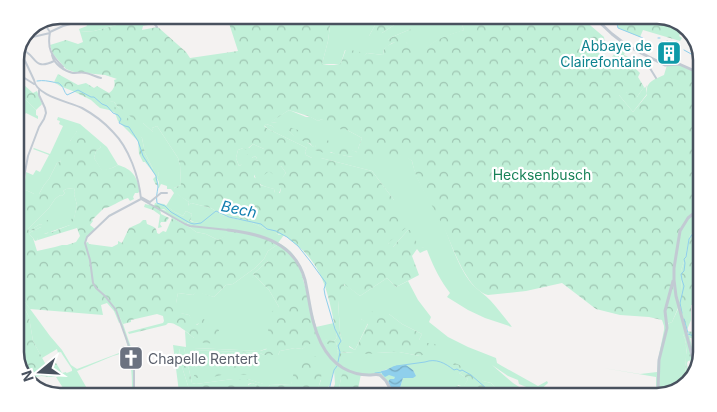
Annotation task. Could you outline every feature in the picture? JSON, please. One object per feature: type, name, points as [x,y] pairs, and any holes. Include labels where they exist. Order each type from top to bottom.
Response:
[{"type":"street","points":[[32,37],[72,24]]},
{"type":"street","points":[[154,24],[157,28]]},
{"type":"street","points":[[601,24],[625,44],[651,58],[665,65],[679,64],[693,70]]},
{"type":"street","points":[[46,27],[50,32],[49,48],[54,61],[63,68],[73,72],[86,73],[102,78]]},
{"type":"street","points":[[25,51],[40,64],[54,61]]},
{"type":"street","points":[[52,55],[63,68]]},
{"type":"street","points":[[24,58],[34,80],[34,85]]},
{"type":"street","points":[[651,58],[648,65],[656,78]]},
{"type":"street","points":[[24,78],[39,90],[82,108],[115,133],[123,144],[134,168],[141,198]]},
{"type":"street","points":[[24,177],[28,156],[45,116],[45,108],[39,96],[39,90]]},
{"type":"street","points":[[150,202],[161,193],[167,193]]},
{"type":"street","points":[[141,198],[160,210]]},
{"type":"street","points":[[141,198],[190,226],[260,236],[282,245],[291,254],[300,268],[305,280],[314,328],[331,358],[347,370],[361,374],[380,375],[385,379],[390,388]]},
{"type":"street","points":[[134,388],[134,363],[119,315],[106,296],[96,288],[85,243],[87,237],[104,219],[141,198]]},
{"type":"street","points":[[692,357],[676,296],[674,268],[680,231],[693,215]]},
{"type":"street","points":[[658,388],[659,360],[667,328],[666,311],[674,280]]},
{"type":"green space","points":[[86,24],[120,24],[94,31],[80,32],[79,29],[87,26]]},
{"type":"green space","name":"Hecksenbusch","points":[[120,24],[154,24],[143,26],[142,30],[159,28],[186,52],[190,58],[238,51],[229,24],[330,24],[322,64],[337,65],[341,63],[346,49],[360,52],[363,57],[367,53],[383,55],[384,49],[395,42],[389,42],[388,40],[411,29],[413,31],[412,38],[406,43],[420,45],[423,51],[436,41],[464,30],[462,25],[464,24],[589,24],[604,37],[605,44],[598,52],[608,62],[619,48],[625,52],[624,55],[636,60],[633,66],[640,73],[638,77],[644,87],[637,97],[633,99],[626,92],[619,92],[619,95],[633,112],[647,95],[649,84],[664,75],[667,65],[679,64],[693,70],[693,214],[688,218],[680,231],[674,268],[678,302],[681,300],[682,292],[681,271],[690,235],[693,231],[693,305],[691,305],[691,320],[687,330],[687,335],[689,334],[688,331],[693,332],[693,338],[690,338],[693,351],[691,350],[692,360],[687,363],[688,370],[686,374],[685,357],[687,354],[685,339],[681,329],[683,325],[678,308],[672,322],[667,324],[666,331],[664,330],[662,320],[620,315],[596,309],[562,283],[526,291],[488,295],[480,291],[466,275],[460,264],[442,224],[421,186],[412,161],[401,156],[378,156],[360,153],[358,149],[362,138],[347,130],[334,127],[322,119],[318,121],[289,110],[271,122],[277,123],[277,129],[275,130],[272,126],[266,124],[264,126],[307,148],[305,151],[306,155],[312,158],[321,158],[372,171],[394,200],[408,226],[388,243],[393,247],[410,230],[418,246],[424,248],[424,251],[420,253],[417,249],[412,256],[419,275],[396,287],[387,278],[360,296],[344,284],[351,293],[345,302],[338,301],[340,332],[342,341],[349,343],[349,347],[355,350],[368,324],[361,319],[369,311],[389,314],[402,324],[422,334],[419,340],[420,343],[431,343],[438,345],[438,348],[420,356],[399,352],[368,354],[340,352],[344,358],[341,359],[342,364],[340,364],[338,362],[336,342],[332,346],[320,338],[334,341],[337,336],[320,273],[305,252],[286,237],[246,220],[246,226],[243,225],[240,230],[243,220],[222,215],[211,208],[191,203],[188,207],[189,202],[178,194],[174,188],[181,185],[178,158],[157,126],[152,128],[154,133],[143,123],[139,123],[118,107],[114,102],[106,101],[117,109],[117,112],[120,111],[133,123],[142,138],[145,153],[153,169],[157,169],[159,174],[157,178],[158,185],[156,185],[153,179],[156,176],[143,162],[139,154],[138,141],[118,121],[115,113],[100,108],[91,100],[54,82],[58,74],[78,85],[86,83],[94,88],[97,86],[109,93],[114,88],[114,80],[117,79],[105,75],[74,72],[66,69],[53,54],[50,45],[66,40],[78,44],[83,42],[80,32],[94,31]],"holes":[[[253,144],[264,149],[264,160],[255,160],[257,158],[255,156],[252,158],[248,154],[245,155],[239,166],[236,158],[238,150],[243,148],[246,150]],[[281,166],[286,173],[282,178],[279,176],[275,178],[281,188],[280,193],[275,193],[274,189],[260,185],[261,182],[254,177],[254,175],[259,174],[263,176],[269,171],[274,175]]]},
{"type":"green space","points":[[330,24],[376,24],[369,36],[382,33],[396,24],[464,24],[462,25],[464,30],[436,41],[423,52],[406,43],[411,29],[388,40],[397,42],[384,49],[383,55],[367,53],[363,58],[345,50],[339,64],[322,64]]},
{"type":"green space","points":[[376,24],[396,24],[382,33],[379,40],[369,36]]},
{"type":"green space","points":[[617,24],[666,25],[681,33],[679,36],[682,38],[680,41],[643,30],[640,37],[618,28]]},
{"type":"green space","points":[[24,85],[33,93],[37,91],[42,104],[36,110],[24,98]]},
{"type":"green space","points":[[647,85],[647,94],[633,112],[619,95],[619,92],[626,92],[637,97]]},
{"type":"green space","points":[[24,98],[36,110],[38,119],[26,113],[24,115]]},
{"type":"green space","points":[[106,100],[114,102],[118,107],[143,123],[153,132],[152,128],[157,126],[178,158],[181,185],[174,188],[179,195],[189,202],[188,206],[191,203],[211,208],[222,215],[246,220],[279,235],[284,235],[278,243],[289,250],[297,260],[268,261],[253,274],[269,290],[279,307],[271,338],[265,338],[268,348],[260,351],[194,348],[194,350],[278,355],[280,351],[295,348],[302,349],[315,340],[313,315],[316,327],[334,323],[336,339],[334,341],[321,339],[336,342],[337,352],[341,359],[339,352],[399,352],[420,356],[431,343],[419,343],[422,334],[402,324],[389,314],[361,319],[368,323],[355,350],[342,341],[338,300],[345,284],[360,296],[387,278],[396,287],[408,281],[418,300],[431,317],[429,322],[448,337],[496,358],[497,363],[538,386],[547,381],[548,383],[542,388],[529,388],[519,384],[518,380],[508,376],[492,365],[521,388],[496,388],[491,383],[483,381],[465,371],[459,373],[468,379],[464,387],[458,385],[457,388],[400,388],[403,378],[413,378],[414,373],[413,370],[400,366],[381,371],[382,374],[396,377],[391,381],[384,380],[377,374],[341,378],[339,388],[333,388],[334,370],[330,385],[327,388],[318,388],[321,380],[295,374],[291,384],[270,385],[268,388],[260,388],[263,384],[248,379],[196,384],[192,383],[184,348],[179,349],[189,388],[178,388],[173,345],[186,347],[185,331],[194,338],[199,323],[193,325],[189,315],[173,310],[178,293],[193,295],[196,291],[214,297],[226,285],[233,284],[255,268],[264,259],[268,251],[277,245],[230,234],[218,240],[206,234],[196,232],[160,209],[188,224],[199,222],[190,220],[192,214],[186,211],[183,216],[166,206],[174,193],[171,189],[167,189],[167,186],[161,184],[158,188],[159,182],[157,178],[159,174],[157,170],[153,169],[145,153],[142,138]]},
{"type":"green space","points":[[289,110],[318,121],[322,119],[362,138],[358,149],[406,156],[412,161],[414,170],[444,226],[456,257],[468,279],[490,300],[512,327],[485,318],[447,297],[450,293],[437,273],[427,250],[424,251],[424,248],[417,247],[408,230],[392,248],[388,243],[394,200],[372,171],[321,158],[312,158],[306,155],[305,151],[307,148],[268,129],[264,125],[272,126],[275,129],[277,123],[270,122]],"holes":[[[289,131],[357,152],[353,157],[315,150],[316,145],[314,144],[313,147]]]},
{"type":"green space","points":[[58,117],[80,124],[107,147],[118,165],[102,171],[94,158],[96,151],[101,147],[77,131],[62,150],[60,155],[61,161],[57,163],[39,194],[34,194],[24,190],[26,172],[33,175],[36,170],[40,172],[49,155],[33,149],[50,154],[63,126],[57,120]]},
{"type":"green space","points":[[280,124],[357,152],[355,159],[331,152],[328,154],[314,150],[316,145],[312,147],[311,144],[296,137],[289,131],[285,133],[280,130]]},
{"type":"green space","points":[[81,130],[88,134],[101,147],[96,151],[94,158],[102,170],[118,165],[127,169],[135,177],[140,191],[135,193],[134,199],[130,201],[128,198],[104,208],[92,220],[90,225],[95,229],[87,237],[85,243],[112,247],[118,244],[118,241],[122,243],[129,228],[143,220],[146,220],[147,224],[155,228],[157,233],[166,232],[172,218],[196,232],[206,234],[218,240],[235,230],[260,236],[277,245],[268,251],[264,259],[255,268],[233,284],[226,285],[214,297],[196,292],[193,295],[178,293],[176,303],[179,307],[174,310],[179,310],[181,313],[189,315],[192,319],[199,319],[193,325],[197,325],[198,321],[202,318],[219,330],[219,336],[212,334],[212,343],[197,340],[180,327],[171,323],[129,334],[128,332],[163,323],[163,316],[157,314],[131,320],[131,322],[123,324],[116,310],[114,311],[107,303],[101,305],[103,315],[30,309],[25,302],[24,307],[24,190],[39,194],[57,163],[61,161],[58,156],[62,147],[67,141],[70,141],[77,131]],"holes":[[[74,188],[77,205],[70,225],[52,232],[49,230],[48,233],[41,233],[37,239],[77,228],[80,236],[76,242],[37,251],[33,238],[29,233],[41,227],[43,228],[43,224],[50,221],[42,222],[42,225],[40,224],[29,231],[28,229],[49,208],[55,199],[65,193],[63,191]]]},
{"type":"green space","points":[[253,144],[264,149],[264,160],[254,160],[257,158],[255,156],[239,166],[236,158],[238,150],[249,148]]},
{"type":"green space","points":[[281,166],[286,173],[279,193],[275,193],[274,189],[259,183],[254,174],[269,171]]},
{"type":"green space","points":[[74,188],[77,205],[74,219],[70,225],[44,234],[35,241],[29,233],[42,225],[40,224],[29,231],[28,229],[49,208],[55,199],[65,193],[63,191]]},
{"type":"green space","points":[[155,203],[164,204],[183,216],[186,211],[192,214],[190,221],[201,223],[186,223],[164,209],[160,209],[161,214],[169,218],[166,222],[161,222],[162,227],[158,228],[160,215],[144,207],[145,204],[154,206]]},
{"type":"green space","points":[[693,214],[693,231],[690,235],[681,271],[682,292],[681,300],[678,302],[674,274],[675,254],[684,223]]},
{"type":"green space","points":[[282,245],[300,268],[319,338],[302,349],[295,348],[280,351],[278,355],[194,350],[194,348],[260,351],[267,349],[263,344],[266,337],[271,338],[268,330],[271,312],[279,307],[269,290],[253,274],[268,261],[267,257],[278,246]]},
{"type":"green space","points":[[25,302],[62,350],[71,365],[77,369],[127,350],[121,322],[119,323],[114,311],[116,310],[123,324],[133,351],[135,388],[132,388],[131,367],[127,352],[77,371],[87,388],[63,388],[56,377],[72,371],[72,369],[61,352],[58,353],[57,349],[42,358],[33,341],[29,317],[24,307]]},
{"type":"green space","points":[[24,307],[29,317],[33,341],[46,365],[56,363],[62,373],[66,372],[67,374],[51,377],[34,377],[26,364],[24,354]]},
{"type":"green space","points":[[679,307],[684,325],[683,334],[687,355],[685,358],[686,374],[683,378],[666,387],[656,388],[656,377],[603,368],[640,374],[657,372],[664,330],[666,330],[667,324],[672,322]]},
{"type":"green space","points":[[179,348],[184,348],[192,383],[248,379],[264,384],[261,388],[256,388],[257,385],[252,383],[248,384],[250,388],[189,388],[182,367]]},
{"type":"green space","points":[[316,356],[322,359],[318,388],[268,388],[270,385],[291,384],[296,363]]},
{"type":"green space","points":[[448,360],[475,372],[483,381],[491,383],[496,388],[454,388],[464,386],[468,379],[459,373],[464,371]]},
{"type":"green space","points":[[227,362],[248,362],[252,375],[235,375],[234,372],[213,377],[194,378],[194,375],[233,369]]},
{"type":"green space","points":[[347,370],[361,374],[358,388],[339,388],[343,371]]},
{"type":"green space","points":[[252,383],[257,385],[258,388],[249,388],[248,385]]},
{"type":"water","points":[[406,365],[413,370],[416,376],[413,378],[403,378],[400,388],[391,388],[388,382],[395,377],[389,375],[385,377],[381,371],[394,366]]},
{"type":"waterway","points":[[617,24],[618,28],[643,38],[642,40]]},
{"type":"waterway","points":[[664,49],[667,41]]},
{"type":"waterway","points":[[676,45],[680,49]]},
{"type":"waterway","points":[[684,50],[693,55]]},
{"type":"waterway","name":"Bech","points":[[37,81],[59,83],[67,95],[78,90],[94,97],[118,115],[121,119],[119,123],[129,127],[138,141],[143,156],[156,176],[158,187],[157,203],[165,206],[171,212],[194,224],[201,223],[216,211],[229,217],[261,224],[267,229],[287,237],[298,246],[326,283],[325,295],[335,329],[341,341],[338,346],[340,352],[338,362]]},
{"type":"waterway","points":[[682,313],[680,303],[684,286],[681,274],[684,271],[684,259],[689,239],[693,233]]},
{"type":"waterway","points":[[684,319],[688,333]]},
{"type":"waterway","points":[[688,334],[693,336]]},
{"type":"waterway","points":[[396,366],[429,361],[440,362],[454,370],[462,370],[471,375],[486,388]]},
{"type":"waterway","name":"Bech","points":[[330,388],[334,370],[337,366]]},
{"type":"waterway","points":[[375,373],[383,372]]},
{"type":"place","name":"Abbaye de Clairefontaine","points":[[669,53]]},
{"type":"place","name":"Chapelle Rentert","points":[[131,358]]}]
